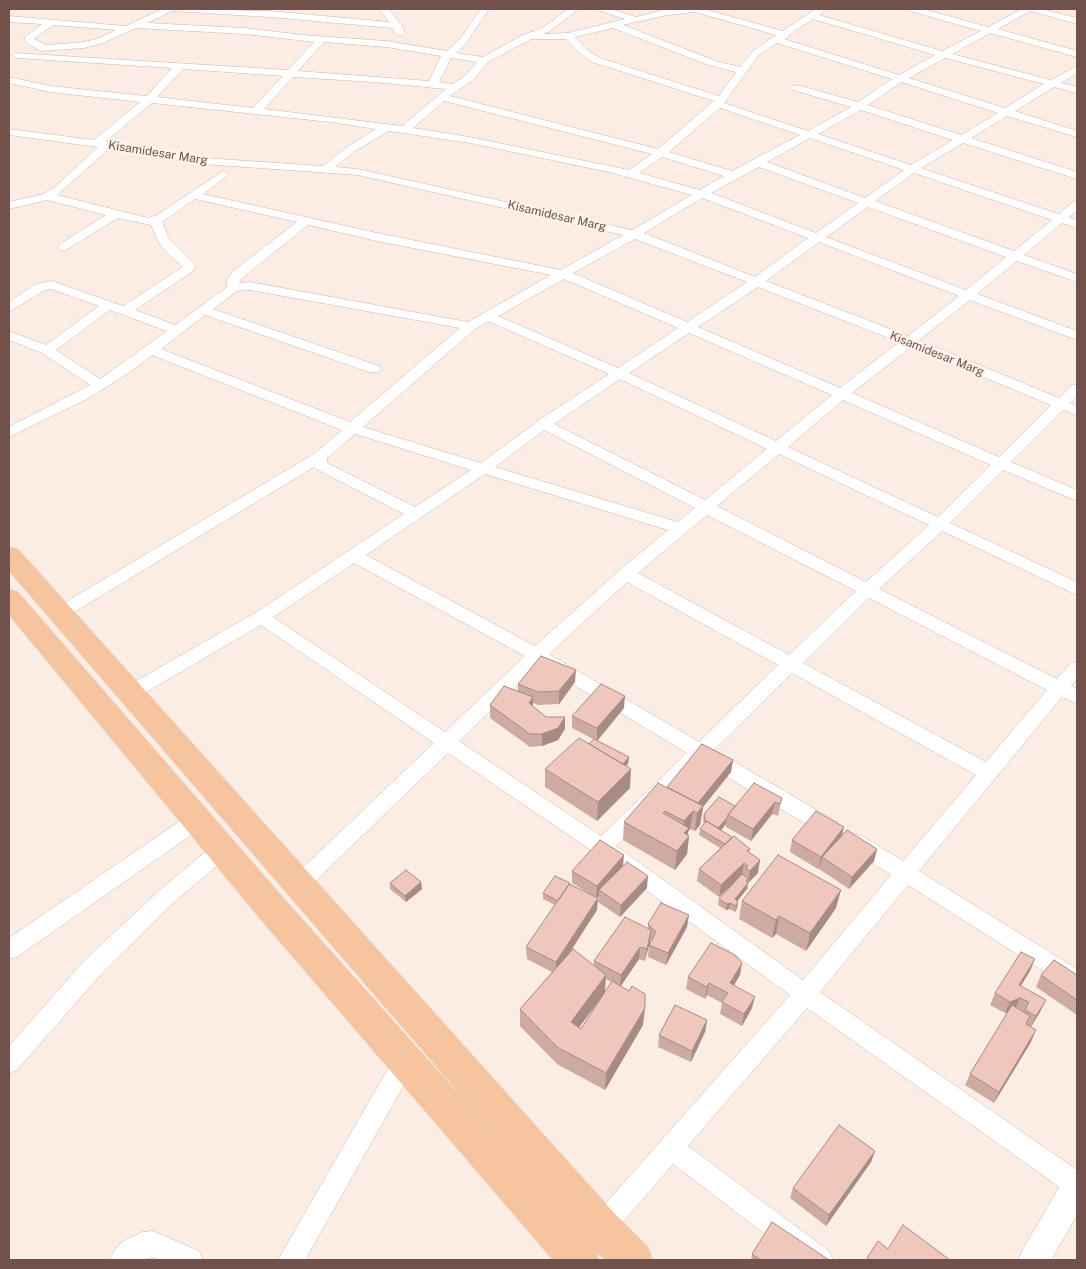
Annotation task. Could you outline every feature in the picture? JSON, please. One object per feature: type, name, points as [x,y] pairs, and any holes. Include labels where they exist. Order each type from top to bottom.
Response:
[{"type":"main road","points":[[9,555],[600,1228],[633,1260]]},
{"type":"main road","points":[[9,598],[222,850],[579,1260]]},
{"type":"street","points":[[13,56],[45,48],[91,44],[168,9]]},
{"type":"street","points":[[176,9],[270,14],[397,26]]},
{"type":"street","points":[[385,9],[397,26],[400,34],[396,45]]},
{"type":"street","points":[[434,85],[438,70],[448,54],[463,41],[486,9]]},
{"type":"street","points":[[404,130],[442,97],[474,73],[484,60],[524,38],[547,29],[573,9]]},
{"type":"street","points":[[603,9],[636,20]]},
{"type":"street","points":[[524,38],[568,36],[677,11],[696,9],[900,79],[1077,134]]},
{"type":"street","points":[[630,174],[661,154],[720,102],[756,53],[823,9]]},
{"type":"street","points":[[913,9],[1077,54]]},
{"type":"street","points":[[60,613],[319,457],[470,326],[634,234],[733,175],[860,106],[900,79],[1028,9]]},
{"type":"street","points":[[1032,9],[1077,21]]},
{"type":"street","points":[[29,20],[46,10]]},
{"type":"street","points":[[813,16],[944,55],[1077,90]]},
{"type":"street","points":[[9,19],[128,27],[245,31],[321,40],[396,45],[484,60]]},
{"type":"street","points":[[45,48],[30,41],[29,38],[51,22]]},
{"type":"street","points":[[614,25],[712,63],[743,71]]},
{"type":"street","points":[[568,36],[584,52],[596,60],[912,169],[1070,221]]},
{"type":"street","points":[[257,110],[292,74],[321,40]]},
{"type":"street","points":[[13,56],[180,66],[455,87]]},
{"type":"street","points":[[9,206],[47,196],[58,190],[180,66]]},
{"type":"street","points":[[130,693],[262,617],[484,468],[543,424],[756,282],[912,169],[1077,69]]},
{"type":"street","points":[[9,80],[50,89],[257,110],[404,130],[546,154],[630,174],[702,194],[1077,336]]},
{"type":"street","points":[[797,88],[860,106],[1077,176]]},
{"type":"street","points":[[442,97],[661,154],[733,175]]},
{"type":"street","points":[[326,169],[351,149],[386,128]]},
{"type":"street","name":"Kisamidesar Marg","points":[[9,132],[102,144],[203,161],[326,169],[380,176],[634,234],[1077,411]]},
{"type":"street","points":[[758,163],[1077,278]]},
{"type":"street","points":[[47,196],[140,221],[155,220],[162,218],[223,174]]},
{"type":"street","points":[[193,195],[306,221],[564,274],[688,326],[1077,496]]},
{"type":"street","points":[[299,884],[538,655],[626,574],[705,506],[842,394],[1016,256],[1070,221],[1077,205]]},
{"type":"street","points":[[64,247],[116,214]]},
{"type":"street","points":[[125,311],[190,266],[171,250],[163,240],[155,220]]},
{"type":"street","points":[[233,288],[233,280],[237,275],[306,221]]},
{"type":"street","points":[[9,308],[41,287],[52,285],[177,330]]},
{"type":"street","points":[[9,433],[100,386],[152,350],[233,288],[250,286],[470,326]]},
{"type":"street","points":[[47,350],[109,305]]},
{"type":"street","points":[[202,310],[374,369]]},
{"type":"street","points":[[488,316],[619,374],[1077,589]]},
{"type":"street","points":[[9,335],[47,350],[100,386]]},
{"type":"street","points":[[152,350],[351,428],[679,528]]},
{"type":"street","points":[[602,847],[789,664],[868,589],[940,525],[1077,388]]},
{"type":"street","points":[[543,424],[1068,692]]},
{"type":"street","points":[[319,457],[319,462],[322,466],[415,513]]},
{"type":"street","points":[[353,555],[538,655],[700,750],[906,873],[1077,980]]},
{"type":"street","points":[[626,574],[989,773]]},
{"type":"street","points":[[262,617],[602,847],[805,994],[1077,1185],[1034,1260]]},
{"type":"street","points":[[600,1228],[805,994],[989,773],[1068,692],[1077,668]]},
{"type":"street","points":[[9,950],[197,820]]},
{"type":"street","points":[[9,1062],[93,967],[168,895],[222,850]]},
{"type":"street","points":[[291,1260],[405,1061]]},
{"type":"street","points":[[671,1148],[820,1260]]},
{"type":"street","points":[[123,1260],[142,1244],[153,1244],[190,1260]]},
{"type":"building","points":[[541,656],[576,670],[559,691],[538,692],[518,684]]},
{"type":"building","points":[[601,684],[625,696],[597,728],[572,716]]},
{"type":"building","points":[[504,686],[533,697],[529,703],[546,717],[565,717],[558,728],[542,734],[530,734],[490,705]]},
{"type":"building","points":[[579,738],[631,769],[598,802],[545,769]]},
{"type":"building","points":[[594,739],[629,757],[623,764],[589,744]]},
{"type":"building","points":[[702,744],[733,760],[698,803],[667,787]]},
{"type":"building","points":[[658,783],[703,806],[697,813],[693,811],[684,821],[665,811],[663,813],[689,828],[684,833],[689,836],[677,851],[624,822]]},
{"type":"building","points":[[754,783],[782,798],[780,804],[775,802],[753,829],[728,815]]},
{"type":"building","points":[[719,797],[735,806],[718,828],[705,820],[704,814]]},
{"type":"building","points":[[816,811],[844,827],[821,857],[792,840]]},
{"type":"building","points":[[706,821],[732,837],[725,844],[700,829]]},
{"type":"building","points":[[847,830],[877,849],[852,877],[822,857]]},
{"type":"building","points":[[734,836],[750,849],[747,851],[760,860],[750,871],[744,863],[721,885],[699,869]]},
{"type":"building","points":[[600,840],[624,855],[597,886],[572,871]]},
{"type":"building","points":[[778,855],[841,890],[810,933],[779,916],[776,920],[742,901]]},
{"type":"building","points":[[627,862],[648,876],[621,905],[599,890]]},
{"type":"building","points":[[406,870],[421,882],[405,896],[390,883]]},
{"type":"building","points":[[742,874],[748,878],[746,881],[748,883],[735,899],[738,902],[736,906],[730,903],[727,904],[719,899]]},
{"type":"building","points":[[555,876],[570,883],[558,901],[543,893]]},
{"type":"building","points":[[569,884],[598,898],[556,962],[526,947]]},
{"type":"building","points":[[661,903],[689,915],[668,953],[649,945],[656,932],[648,924]]},
{"type":"building","points":[[625,917],[651,930],[647,949],[640,947],[621,975],[594,961]]},
{"type":"building","points":[[711,943],[735,955],[742,963],[730,983],[755,997],[744,1014],[722,1002],[728,993],[709,983],[707,987],[688,977]]},
{"type":"building","points":[[573,949],[606,975],[571,1022],[581,1029],[612,981],[629,991],[632,986],[645,994],[645,1008],[606,1073],[557,1047],[520,1009]]},
{"type":"building","points":[[1021,952],[1035,959],[1019,985],[1046,1000],[1036,1016],[1025,1010],[1029,1002],[1020,998],[1010,1002],[995,993]]},
{"type":"building","points":[[1054,960],[1077,975],[1077,1000],[1041,975]]},
{"type":"building","points":[[675,1005],[707,1020],[692,1051],[659,1035]]},
{"type":"building","points":[[1012,1005],[1030,1016],[1026,1024],[1036,1030],[999,1092],[970,1074]]},
{"type":"building","points":[[839,1125],[875,1151],[829,1215],[793,1188]]},
{"type":"building","points":[[772,1222],[829,1260],[761,1260],[752,1254]]},
{"type":"building","points":[[903,1225],[950,1260],[870,1260],[867,1258],[878,1241],[888,1249]]}]
